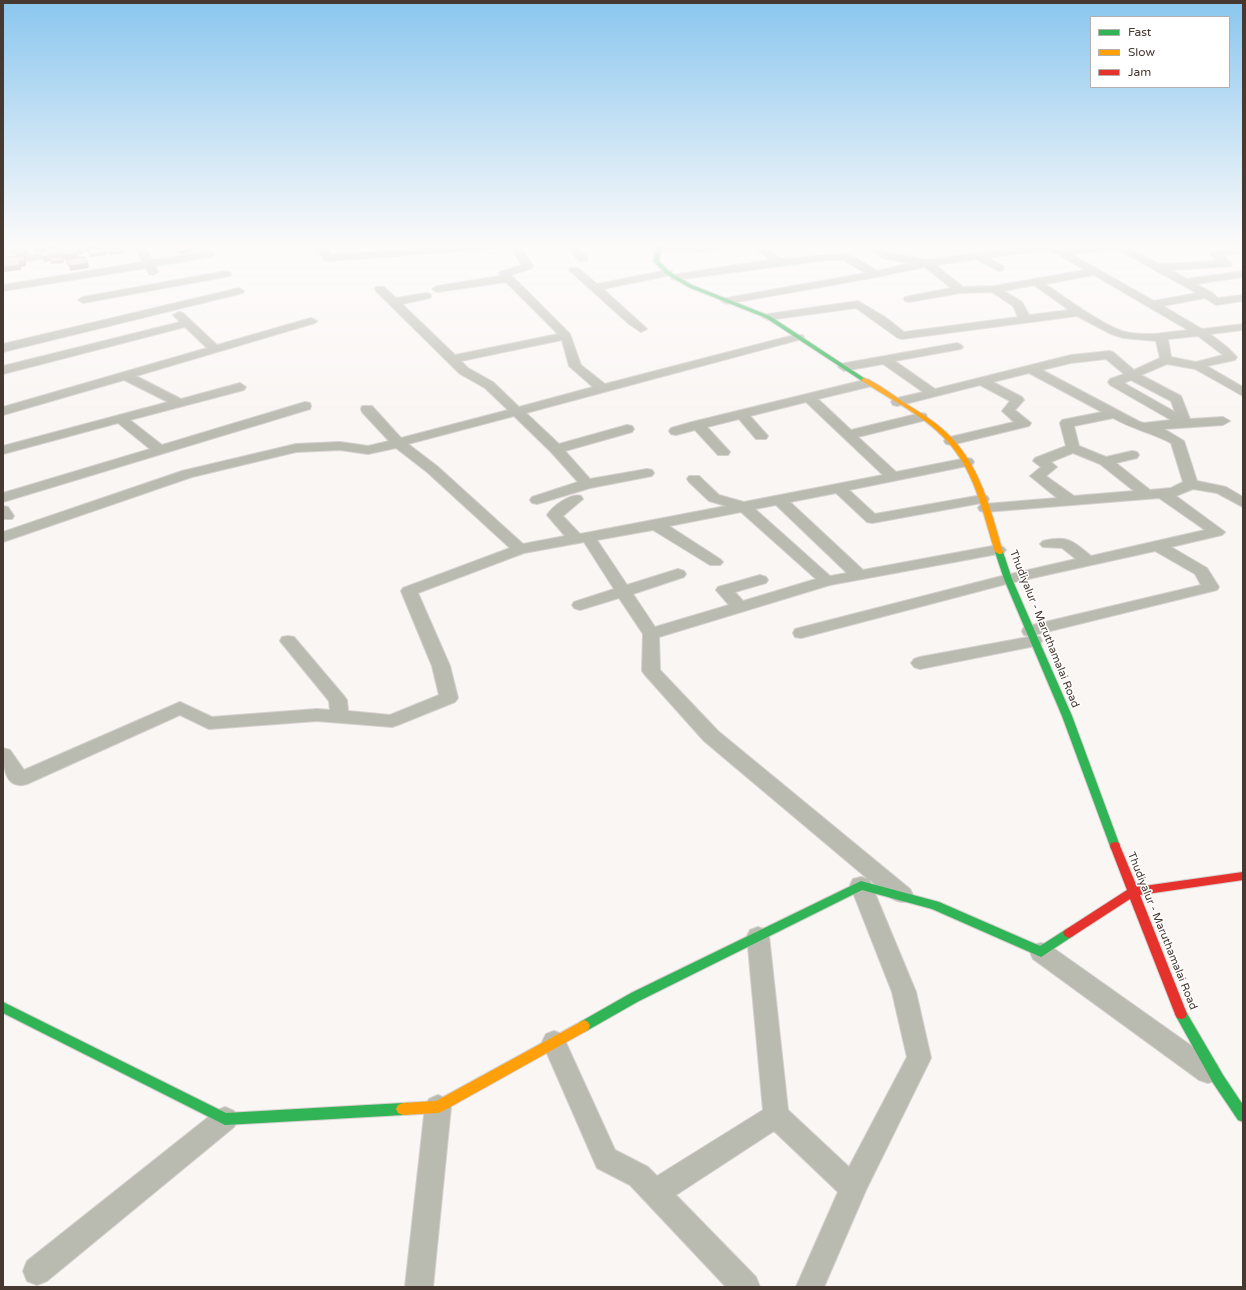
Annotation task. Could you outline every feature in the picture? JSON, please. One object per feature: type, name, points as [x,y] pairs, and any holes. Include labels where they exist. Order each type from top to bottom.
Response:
[{"type":"main road","name":"Thudiyalur - Maruthamalai Road","points":[[734,304],[768,317],[921,418],[951,441],[967,462],[983,504],[1008,579],[1067,716],[1132,892],[1180,1012],[1218,1079],[1243,1116]]},
{"type":"main road","points":[[3,1008],[225,1119],[438,1107],[636,997],[862,885],[935,905],[1041,952],[1132,892],[1243,876]]},
{"type":"street","points":[[172,304],[188,323],[214,348]]},
{"type":"street","points":[[3,348],[186,304]]},
{"type":"street","points":[[396,304],[464,371],[489,385],[556,449],[587,484]]},
{"type":"street","points":[[534,304],[566,336],[575,366],[603,389]]},
{"type":"street","points":[[613,304],[641,329]]},
{"type":"street","points":[[821,304],[828,308]]},
{"type":"street","points":[[768,317],[857,304]]},
{"type":"street","points":[[858,304],[881,319],[923,352]]},
{"type":"street","points":[[1018,304],[1025,319]]},
{"type":"street","points":[[1068,304],[1114,332],[1127,336],[1151,338],[1243,327]]},
{"type":"street","points":[[1152,304],[1201,333],[1223,349],[1231,357],[1243,364]]},
{"type":"street","points":[[902,336],[1079,312]]},
{"type":"street","points":[[3,410],[311,321]]},
{"type":"street","points":[[3,370],[188,323]]},
{"type":"street","points":[[452,359],[566,336]]},
{"type":"street","points":[[1161,336],[1166,360]]},
{"type":"street","points":[[3,537],[188,474],[288,450],[340,446],[368,450],[798,337]]},
{"type":"street","points":[[844,367],[957,347]]},
{"type":"street","points":[[897,402],[1071,359],[1109,355],[1134,376],[1177,399],[1185,424]]},
{"type":"street","points":[[1199,366],[1200,364],[1231,357]]},
{"type":"street","points":[[884,359],[933,393]]},
{"type":"street","points":[[1185,424],[1114,382],[1134,376],[1150,366],[1166,360],[1199,366],[1243,392]]},
{"type":"street","points":[[1031,369],[1135,425],[1159,431],[1177,441],[1191,484]]},
{"type":"street","points":[[792,393],[855,374]]},
{"type":"street","points":[[124,375],[180,404]]},
{"type":"street","points":[[951,441],[1024,423],[1008,410],[1018,400],[982,381]]},
{"type":"street","points":[[676,431],[868,383]]},
{"type":"street","points":[[3,450],[240,387]]},
{"type":"street","points":[[808,397],[893,477]]},
{"type":"street","points":[[3,498],[304,406]]},
{"type":"street","points":[[367,409],[398,443],[432,469],[520,549]]},
{"type":"street","points":[[741,414],[761,436]]},
{"type":"street","points":[[1073,448],[1067,423],[1114,414]]},
{"type":"street","points":[[848,435],[921,418]]},
{"type":"street","points":[[121,419],[160,450]]},
{"type":"street","points":[[1145,427],[1223,421]]},
{"type":"street","points":[[697,425],[723,452]]},
{"type":"street","points":[[556,449],[627,429]]},
{"type":"street","points":[[1071,501],[1037,476],[1050,468],[1040,461],[1073,448],[1105,461],[1147,494]]},
{"type":"street","points":[[1105,461],[1132,455]]},
{"type":"street","points":[[3,755],[20,779],[180,708],[209,723],[317,715],[392,721],[449,698],[441,666],[409,591],[520,549],[656,525],[967,462]]},
{"type":"street","points":[[537,500],[587,484],[647,474]]},
{"type":"street","points":[[694,479],[714,498],[744,507],[827,581]]},
{"type":"street","points":[[839,488],[872,519],[983,504],[1071,501],[1174,492],[1191,484],[1225,493],[1243,503]]},
{"type":"street","points":[[1225,493],[1243,491]]},
{"type":"street","points":[[802,633],[1008,579],[1217,532],[1162,493]]},
{"type":"street","points":[[576,499],[554,515],[582,538],[623,592],[651,634],[651,671],[711,736],[904,896]]},
{"type":"street","points":[[779,500],[859,575]]},
{"type":"street","points":[[656,525],[716,562]]},
{"type":"street","points":[[1048,544],[1066,543],[1088,561]]},
{"type":"street","points":[[920,663],[1032,636],[1211,587],[1202,570],[1156,545]]},
{"type":"street","points":[[651,634],[827,581],[998,550]]},
{"type":"street","points":[[580,605],[678,574]]},
{"type":"street","points":[[739,607],[724,590],[760,580]]},
{"type":"street","points":[[288,640],[338,700],[339,717]]},
{"type":"street","points":[[810,1287],[853,1188],[919,1058],[904,992],[862,885]]},
{"type":"street","points":[[758,936],[776,1116],[853,1188]]},
{"type":"street","points":[[1041,952],[1218,1079]]},
{"type":"street","points":[[554,1042],[606,1159],[638,1176],[746,1287]]},
{"type":"street","points":[[419,1287],[438,1107]]},
{"type":"street","points":[[655,1194],[776,1116]]},
{"type":"street","points":[[37,1271],[225,1119]]},
{"type":"traffic: fast","points":[[736,304],[768,317],[864,380]]},
{"type":"traffic: fast","points":[[999,552],[1008,579],[1067,716],[1115,846]]},
{"type":"traffic: fast","points":[[584,1026],[635,997],[861,885],[935,905],[1041,952],[1069,933]]},
{"type":"traffic: fast","points":[[3,1007],[225,1119],[403,1109]]},
{"type":"traffic: fast","points":[[1181,1014],[1218,1079],[1243,1116]]},
{"type":"traffic: slow","points":[[864,380],[924,418],[946,436],[955,446],[970,469],[982,496],[999,552]]},
{"type":"traffic: slow","points":[[403,1109],[438,1107],[584,1026]]},
{"type":"traffic: jam","points":[[1115,846],[1181,1014]]},
{"type":"traffic: jam","points":[[1069,933],[1132,892],[1243,876]]}]
